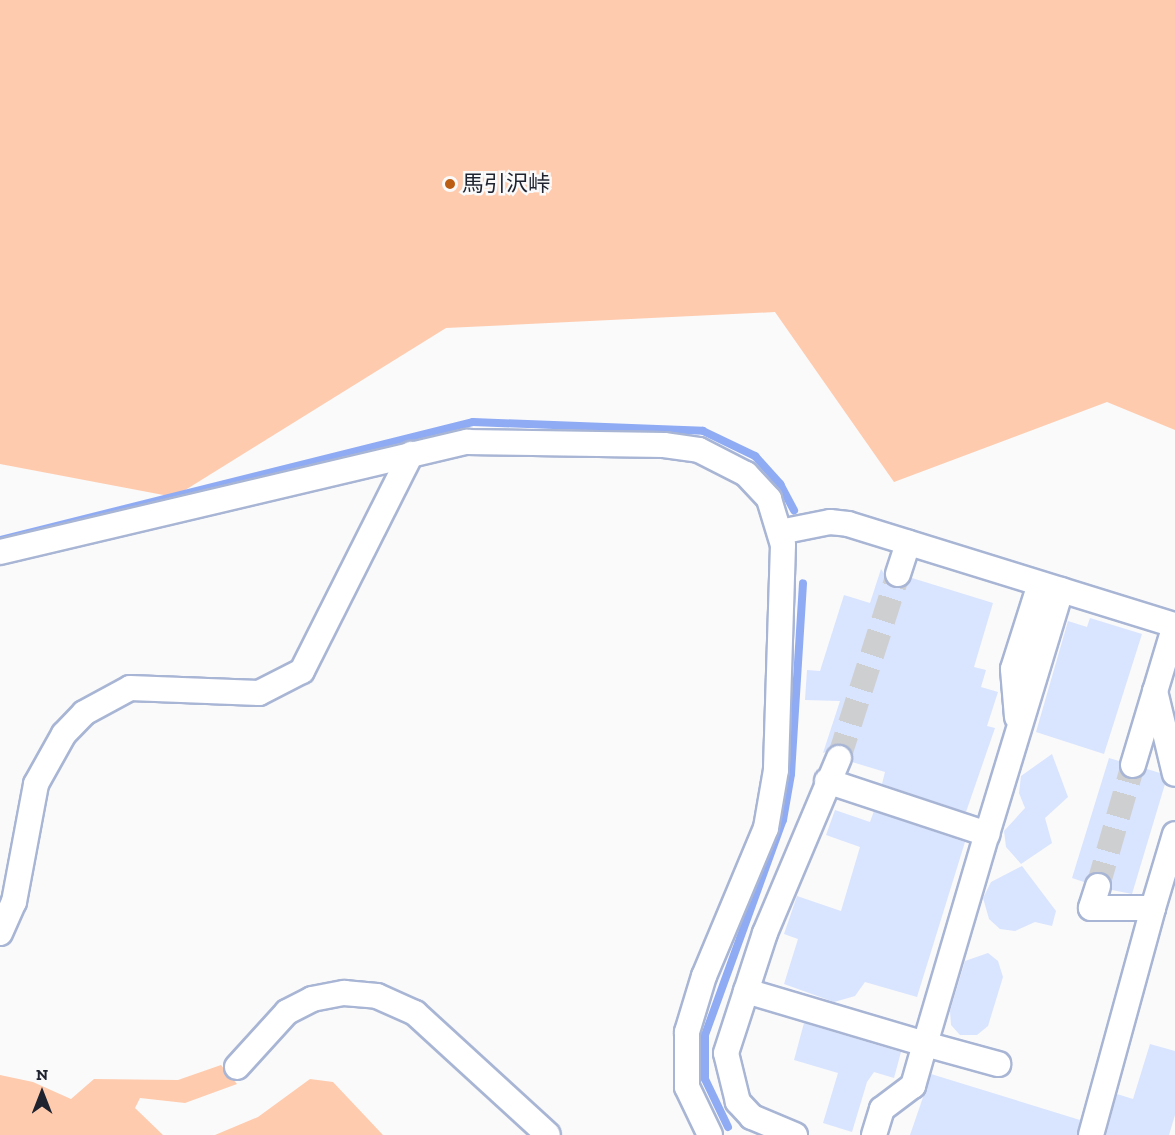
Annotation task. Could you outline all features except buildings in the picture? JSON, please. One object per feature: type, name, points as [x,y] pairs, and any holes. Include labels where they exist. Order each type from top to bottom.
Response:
[{"type":"street","points":[[0,552],[244,494],[262,494],[411,454],[467,442],[516,440],[699,450],[746,474],[769,499],[780,532],[784,573],[774,798],[687,1032],[687,1087],[710,1135]]},
{"type":"street","points":[[0,933],[14,903],[36,784],[64,734],[84,713],[130,688],[259,693],[302,671],[411,454]]},
{"type":"street","points":[[780,532],[830,522],[908,543],[1175,625],[1133,765]]},
{"type":"street","points":[[898,574],[908,543]]},
{"type":"street","points":[[874,1135],[882,1109],[913,1086],[1018,732],[1013,669],[1050,587]]},
{"type":"street","points":[[1155,691],[1175,774]]},
{"type":"street","points":[[795,1135],[752,1117],[738,1102],[728,1078],[726,1053],[746,991],[826,781],[839,758]]},
{"type":"street","points":[[826,781],[987,834]]},
{"type":"street","points":[[1091,1135],[1175,834]]},
{"type":"street","points":[[1094,897],[1154,908]]},
{"type":"street","points":[[746,991],[998,1064]]},
{"type":"street","points":[[237,1067],[287,1012],[312,999],[344,993],[377,996],[415,1013],[548,1135]]},
{"type":"shaded area","points":[[0,0],[1175,0],[1175,430],[1107,402],[894,482],[775,312],[446,328],[174,497],[0,464]]},
{"type":"shaded area","points":[[221,1065],[237,1084],[185,1103],[140,1098],[135,1108],[163,1135],[0,1135],[0,1075],[33,1082],[71,1099],[94,1079],[178,1080]]},
{"type":"shaded area","points":[[310,1079],[333,1082],[383,1135],[215,1135],[258,1117]]},
{"type":"waterway","points":[[0,540],[473,422],[703,431],[755,456],[780,484],[794,510]]},
{"type":"waterway","points":[[728,1127],[705,1079],[705,1035],[783,820],[791,774],[803,583]]},
{"type":"tunnel","points":[[839,758],[898,574]]},
{"type":"tunnel","points":[[1098,886],[1133,765]]},
{"type":"place","name":"馬引沢峠","points":[[450,184]]}]
